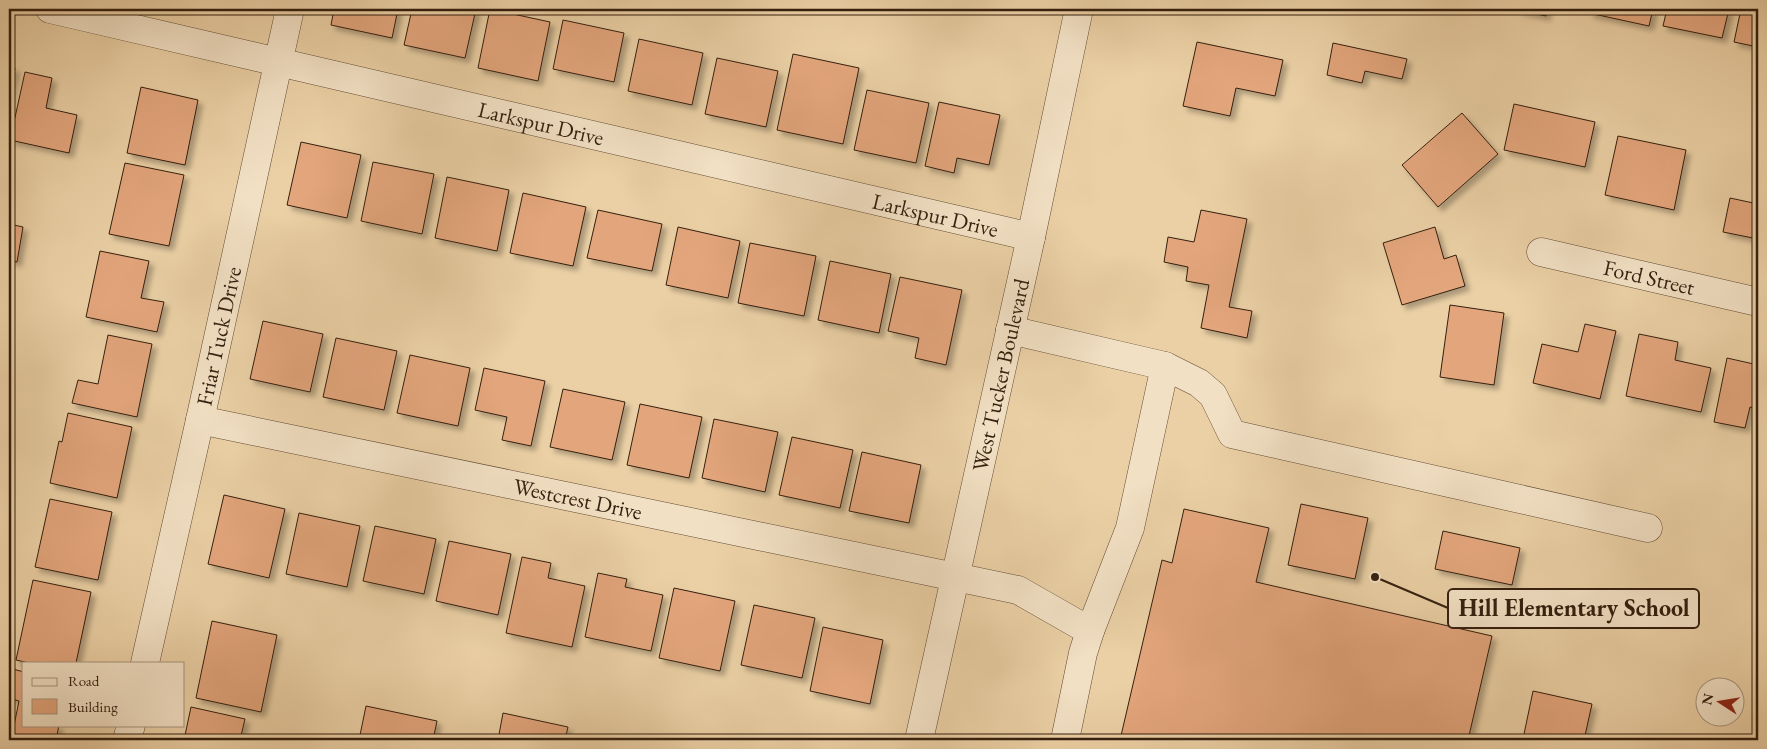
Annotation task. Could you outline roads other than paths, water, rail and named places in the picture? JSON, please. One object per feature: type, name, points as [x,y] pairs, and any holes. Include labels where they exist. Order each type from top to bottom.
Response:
[{"type":"street","name":"Larkspur Drive","points":[[50,9],[1031,237]]},
{"type":"street","name":"Friar Tuck Drive","points":[[145,662],[290,9]]},
{"type":"street","name":"West Tucker Boulevard","points":[[919,740],[1080,9]]},
{"type":"street","name":"Ford Street","points":[[1541,252],[1758,302]]},
{"type":"street","points":[[1010,330],[1165,366],[1199,382],[1213,395],[1232,434],[1648,528]]},
{"type":"street","points":[[1065,740],[1083,653],[1130,528],[1165,366]]},
{"type":"street","name":"Westcrest Drive","points":[[200,420],[1018,590],[1090,631]]},
{"type":"street","points":[[127,740],[131,726]]},
{"type":"place","name":"Hill Elementary School","points":[[1375,577]]}]
